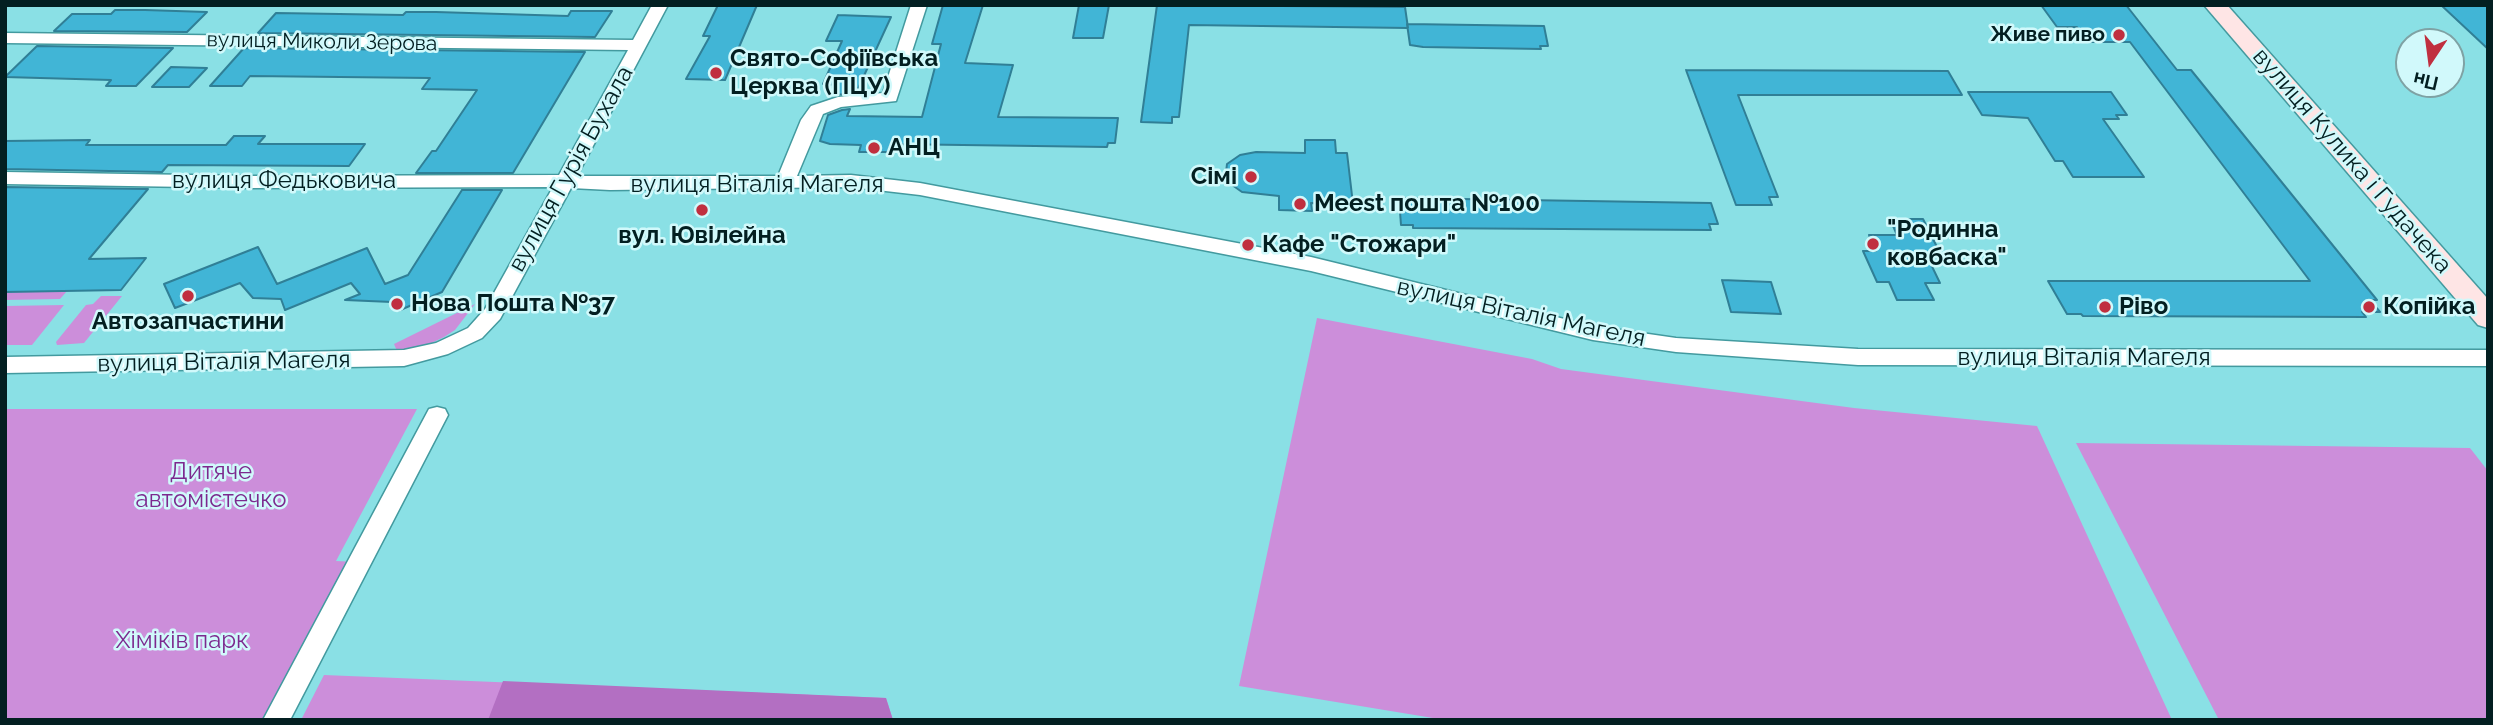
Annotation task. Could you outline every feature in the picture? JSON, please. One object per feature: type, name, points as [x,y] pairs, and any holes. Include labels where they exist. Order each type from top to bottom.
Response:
[{"type":"main road","name":"вулиця Кулика і Гудачека","points":[[2215,5],[2488,318]]},
{"type":"street","name":"вулиця Гурія Бухала","points":[[441,349],[475,333],[492,314],[660,5]]},
{"type":"street","points":[[786,180],[810,120],[817,110],[838,102],[890,97],[919,5]]},
{"type":"street","name":"вулиця Миколи Зерова","points":[[5,38],[639,45]]},
{"type":"street","name":"вулиця Федьковича","points":[[5,178],[253,182],[564,181]]},
{"type":"street","name":"вулиця Віталія Магеля","points":[[564,181],[610,184],[851,181],[920,189],[1218,245],[1593,333],[1676,345],[1858,357],[2488,358]]},
{"type":"street","name":"вулиця Віталія Магеля","points":[[5,365],[404,358],[441,349]]},
{"type":"street","points":[[276,720],[437,415]]},
{"type":"green space","points":[[67,291],[60,299],[5,300],[5,292]]},
{"type":"green space","points":[[101,296],[122,296],[84,343],[57,345],[56,342],[86,305],[93,304]]},
{"type":"green space","points":[[475,304],[455,330],[444,337],[421,348],[397,351],[394,344]]},
{"type":"green space","points":[[64,305],[32,345],[5,345],[5,306]]},
{"type":"green space","points":[[1317,318],[1532,359],[1561,369],[1854,408],[2037,426],[2172,720],[1445,720],[1239,686]]},
{"type":"green space","points":[[5,409],[417,409],[336,561],[359,562],[276,720],[5,720]]},
{"type":"green space","points":[[2076,443],[2470,448],[2488,471],[2488,720],[2219,720]]},
{"type":"green space","points":[[324,675],[886,698],[893,720],[301,720]]},
{"type":"shaded area","points":[[503,681],[886,698],[893,720],[488,720]]},
{"type":"building","points":[[718,5],[757,5],[725,80],[686,79],[710,36],[703,36]]},
{"type":"building","points":[[943,5],[983,5],[965,63],[1013,65],[998,117],[1118,118],[1115,143],[1108,143],[1107,147],[891,144],[888,152],[859,152],[861,145],[820,141],[828,115],[842,110],[850,109],[847,116],[922,117],[941,44],[932,44]]},
{"type":"building","points":[[1079,5],[1109,5],[1103,38],[1073,38]]},
{"type":"building","points":[[1157,5],[1405,7],[1408,28],[1189,25],[1179,117],[1172,117],[1172,123],[1141,122]]},
{"type":"building","points":[[2041,5],[2126,5],[2177,70],[2191,70],[2377,300],[2370,300],[2380,312],[2362,312],[2366,317],[2067,314],[2048,281],[2310,281],[2130,42],[2087,42],[2077,27],[2057,27]]},
{"type":"building","points":[[2441,5],[2488,5],[2488,49]]},
{"type":"building","points":[[115,10],[207,12],[187,32],[54,31],[72,14],[111,14]]},
{"type":"building","points":[[571,11],[612,11],[595,37],[258,33],[276,13],[403,15],[406,12],[436,12],[568,16]]},
{"type":"building","points":[[838,15],[891,17],[856,93],[835,95],[838,85],[823,84],[842,41],[826,41]]},
{"type":"building","points":[[1407,24],[1544,26],[1548,46],[1540,46],[1541,49],[1410,45]]},
{"type":"building","points":[[37,46],[173,48],[136,86],[106,86],[111,80],[5,77]]},
{"type":"building","points":[[244,48],[585,52],[513,173],[416,173],[432,151],[436,151],[477,90],[422,89],[430,78],[250,76],[242,86],[210,86]]},
{"type":"building","points":[[171,67],[207,68],[189,87],[152,87]]},
{"type":"building","points":[[1686,70],[1948,71],[1962,95],[1738,95],[1778,197],[1769,197],[1772,205],[1736,205]]},
{"type":"building","points":[[1968,92],[2111,92],[2127,115],[2116,115],[2119,119],[2103,119],[2144,177],[2073,177],[2063,161],[2055,161],[2028,118],[1982,115]]},
{"type":"building","points":[[234,136],[265,136],[258,144],[365,144],[349,166],[168,165],[162,172],[5,169],[5,141],[90,140],[86,145],[226,145]]},
{"type":"building","points":[[1305,140],[1335,140],[1336,153],[1347,153],[1353,204],[1311,203],[1312,211],[1279,210],[1279,196],[1242,192],[1225,180],[1227,164],[1240,155],[1256,152],[1305,153]]},
{"type":"building","points":[[5,187],[148,189],[89,259],[146,258],[121,290],[5,292]]},
{"type":"building","points":[[462,190],[502,190],[442,292],[398,311],[392,302],[345,300],[360,294],[351,283],[285,310],[281,299],[253,298],[240,283],[175,308],[164,284],[258,247],[277,284],[367,248],[385,284],[408,275]]},
{"type":"building","points":[[1399,198],[1711,203],[1718,224],[1709,224],[1711,230],[1413,228],[1413,225],[1401,225]]},
{"type":"building","points":[[1890,219],[1923,219],[1940,253],[1925,252],[1940,283],[1925,283],[1934,300],[1897,300],[1889,282],[1877,282],[1863,251],[1876,251],[1869,235],[1897,235]]},
{"type":"building","points":[[1722,280],[1771,282],[1781,314],[1731,312]]},
{"type":"place","name":"Живе пиво","points":[[2119,35]]},
{"type":"place","name":"Свято-Софіївська Церква (ПЦУ)","points":[[716,73]]},
{"type":"place","name":"АНЦ","points":[[874,148]]},
{"type":"place","name":"Сімі","points":[[1251,177]]},
{"type":"place","name":"Meest пошта №100","points":[[1300,204]]},
{"type":"place","name":"вул. Ювілейна","points":[[702,210]]},
{"type":"place","name":"\"Родинна ковбаска\"","points":[[1873,244]]},
{"type":"place","name":"Кафе \"Стожари\"","points":[[1248,245]]},
{"type":"place","name":"Автозапчастини","points":[[188,296]]},
{"type":"place","name":"Нова Пошта №37","points":[[397,304]]},
{"type":"place","name":"Ріво","points":[[2105,307]]},
{"type":"place","name":"Копійка","points":[[2369,307]]},
{"type":"park label","name":"Дитяче автомістечко","points":[[211,486]]},
{"type":"park label","name":"Хіміків парк","points":[[182,641]]}]
